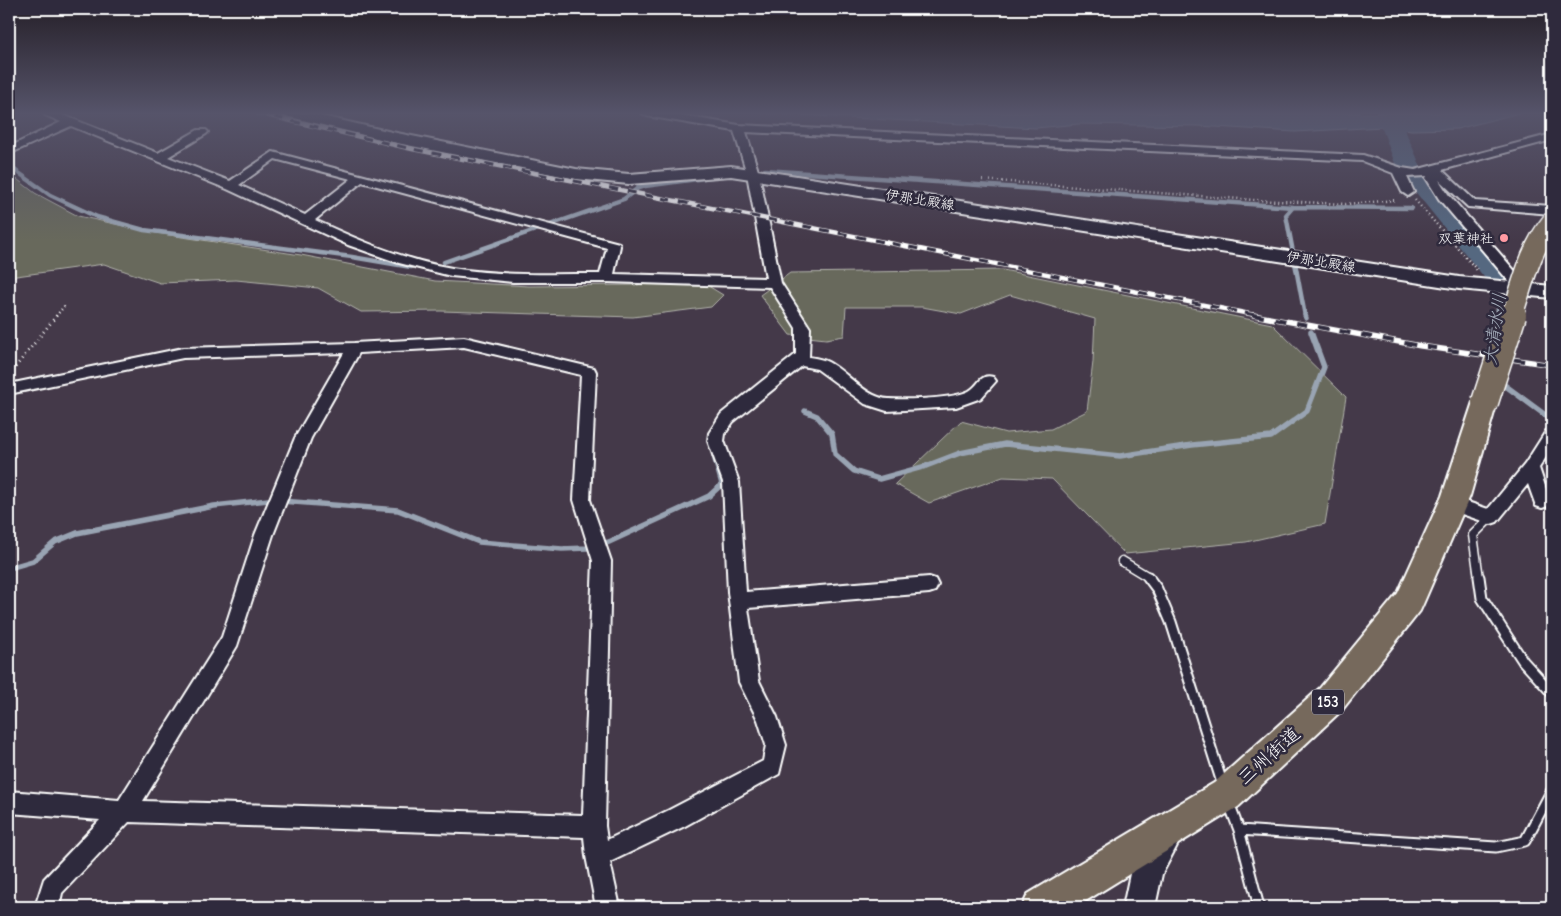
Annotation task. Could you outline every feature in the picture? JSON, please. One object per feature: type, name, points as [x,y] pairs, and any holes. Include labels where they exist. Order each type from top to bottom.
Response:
[{"type":"highway","name":"三州街道","points":[[1052,906],[1226,795],[1331,699],[1409,602],[1453,504],[1530,261],[1540,237],[1552,222]]},
{"type":"main road","name":"伊那北殿線","points":[[485,156],[576,174],[628,179],[731,171],[1294,257],[1492,286],[1552,292]]},
{"type":"main road","points":[[1138,907],[1147,869],[1170,831]]},
{"type":"street","points":[[156,156],[231,186],[353,242],[404,260],[451,272],[512,278],[606,278],[774,283]]},
{"type":"street","points":[[231,186],[272,156]]},
{"type":"street","points":[[276,156],[614,246],[606,278]]},
{"type":"street","points":[[597,856],[677,818],[762,774],[772,766],[776,745],[768,717],[749,682],[738,601],[731,482],[716,442],[717,433],[727,418],[799,360],[802,355],[802,328],[774,283],[747,156]]},
{"type":"street","points":[[1308,156],[1354,158],[1382,164],[1399,173],[1429,172],[1486,156]]},
{"type":"street","points":[[1429,172],[1472,204],[1552,210]]},
{"type":"street","points":[[1429,172],[1443,196],[1517,288]]},
{"type":"street","points":[[1399,173],[1408,192]]},
{"type":"street","points":[[306,221],[360,178]]},
{"type":"street","points":[[9,390],[183,352],[354,348],[464,342],[589,372],[582,500],[602,561],[594,826],[597,856],[608,907]]},
{"type":"street","points":[[47,907],[52,887],[124,811],[230,640],[278,499],[303,438],[354,348]]},
{"type":"street","points":[[799,360],[822,365],[870,400],[887,405],[956,401],[976,394],[988,381]]},
{"type":"street","points":[[1453,504],[1491,517],[1531,468],[1552,435]]},
{"type":"street","points":[[1531,468],[1542,502]]},
{"type":"street","points":[[738,601],[929,585]]},
{"type":"street","points":[[9,802],[124,811],[594,826]]},
{"type":"lane","points":[[1491,517],[1473,535],[1482,598],[1523,661],[1552,693]]},
{"type":"lane","points":[[1122,561],[1149,577],[1157,589],[1171,622],[1239,830],[1259,907]]},
{"type":"lane","points":[[1239,830],[1496,847],[1524,841],[1552,790]]},
{"type":"path","points":[[982,180],[1346,204],[1386,202],[1406,198],[1408,192],[1492,286]]},
{"type":"path","points":[[9,375],[66,304]]},
{"type":"green space","points":[[9,173],[35,193],[78,216],[156,233],[301,255],[435,281],[529,286],[637,285],[692,276],[723,295],[711,307],[633,317],[441,311],[361,312],[318,288],[236,280],[160,283],[104,264],[9,277]]},
{"type":"green space","points":[[1003,270],[1272,324],[1346,397],[1325,524],[1246,542],[1125,554],[1052,479],[1003,477],[929,503],[895,484],[961,421],[1006,433],[1051,429],[1087,411],[1093,362],[1095,319],[1010,295],[961,314],[922,307],[846,307],[844,336],[826,339],[790,335],[760,295],[790,273]]},
{"type":"waterway","name":"大清水川","points":[[1404,156],[1409,169],[1502,281]]},
{"type":"waterway","points":[[9,166],[50,195],[97,217],[144,230],[352,257],[411,267]]},
{"type":"waterway","points":[[765,170],[1293,207]]},
{"type":"waterway","points":[[444,262],[624,199],[638,188],[712,177]]},
{"type":"waterway","points":[[1293,207],[1411,208]]},
{"type":"waterway","points":[[1293,207],[1286,215],[1305,316]]},
{"type":"waterway","name":"大清水川","points":[[1433,208],[1440,208]]},
{"type":"waterway","name":"大清水川","points":[[1497,316],[1502,281],[1507,281]]},
{"type":"waterway","name":"大清水川","points":[[1495,333],[1497,315]]},
{"type":"waterway","points":[[805,411],[817,416],[832,434],[835,454],[854,471],[879,479],[926,466],[960,453],[1005,444],[1120,456],[1192,445],[1271,437],[1307,411],[1324,367],[1311,332]]},
{"type":"waterway","name":"大清水川","points":[[1499,381],[1552,420]]},
{"type":"waterway","points":[[9,568],[33,561],[55,542],[77,533],[214,506],[268,500],[398,510],[479,542],[562,549],[587,548],[609,542],[709,496],[722,484],[714,456]]},
{"type":"railway","points":[[446,156],[1260,316]]},
{"type":"railway","points":[[1253,315],[1421,346],[1552,365]]},
{"type":"place","name":"双葉神社","points":[[1504,238]]}]
